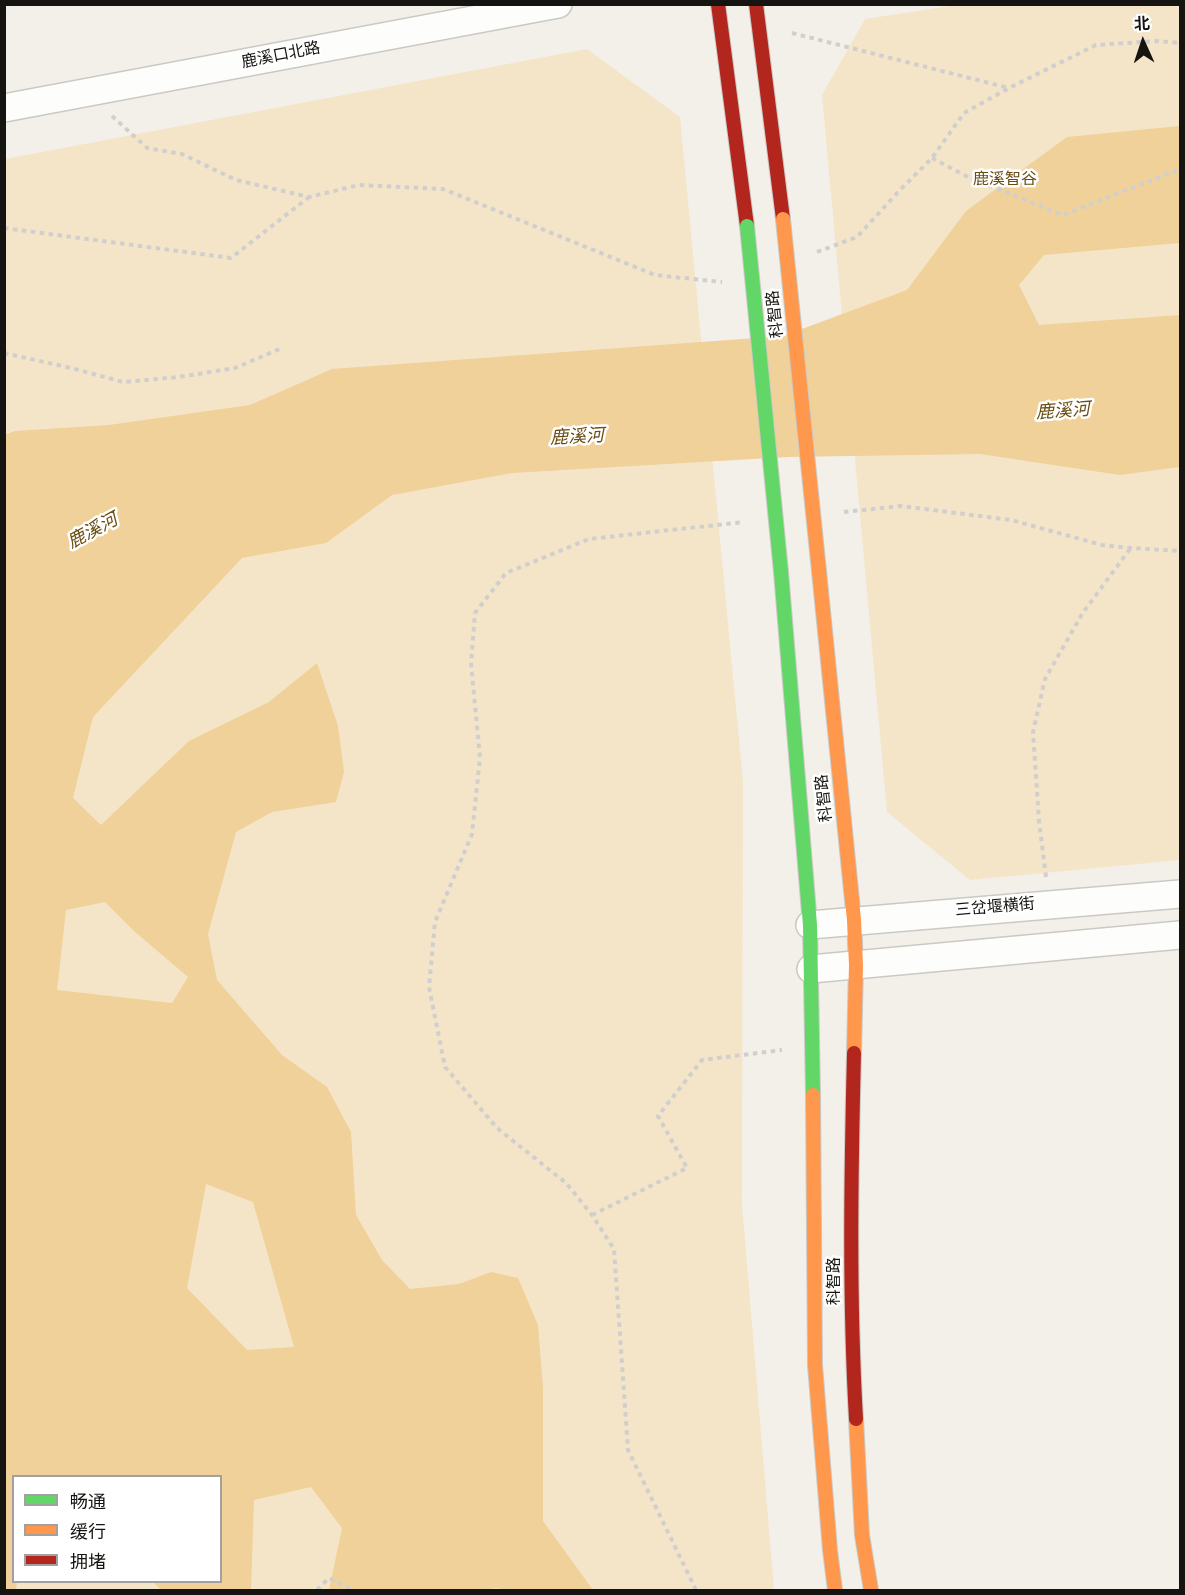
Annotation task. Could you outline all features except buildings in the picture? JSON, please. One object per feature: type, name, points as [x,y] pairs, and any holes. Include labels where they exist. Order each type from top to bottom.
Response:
[{"type":"main road","name":"科智路","points":[[718,4],[747,226],[781,572],[810,925],[815,1365],[835,1590]]},
{"type":"main road","name":"科智路","points":[[756,4],[783,219],[854,920],[856,965],[852,1145],[852,1347],[862,1535],[871,1590]]},
{"type":"street","name":"鹿溪口北路","points":[[4,108],[558,4]]},
{"type":"street","name":"三岔堰横街","points":[[810,925],[1180,894]]},
{"type":"street","points":[[811,969],[1180,935]]},
{"type":"path","points":[[758,24],[1009,88]]},
{"type":"path","points":[[814,252],[857,237],[932,158],[964,113],[1096,45],[1157,41],[1180,43]]},
{"type":"path","points":[[86,93],[147,148],[183,154],[236,180],[309,197]]},
{"type":"path","points":[[932,158],[968,177],[1063,215],[1180,169]]},
{"type":"path","points":[[4,228],[231,258],[309,197],[359,185],[443,189],[655,275],[729,283]]},
{"type":"path","points":[[4,353],[123,382],[179,377],[235,368],[282,348]]},
{"type":"path","points":[[833,513],[902,506],[1011,520],[1102,544],[1180,551]]},
{"type":"path","points":[[696,1590],[628,1450],[614,1250],[592,1215],[566,1184],[497,1128],[445,1067],[429,987],[435,922],[472,834],[480,758],[471,663],[475,613],[506,573],[588,539],[754,521]]},
{"type":"path","points":[[1050,904],[1039,821],[1033,732],[1046,679],[1082,614],[1131,548]]},
{"type":"path","points":[[592,1215],[687,1168],[658,1116],[702,1059],[813,1046]]},
{"type":"path","points":[[317,1590],[329,1578],[353,1590]]},
{"type":"green space","name":"鹿溪智谷","points":[[963,4],[1180,5],[1180,860],[970,880],[887,812],[822,95],[865,19]]},
{"type":"green space","points":[[587,49],[680,117],[743,782],[742,1204],[774,1590],[5,1590],[5,159]]},
{"type":"water","name":"鹿溪河","points":[[1180,126],[1180,243],[1044,255],[1019,285],[1039,325],[1180,315],[1180,467],[1120,475],[980,454],[788,457],[512,473],[392,495],[326,543],[242,558],[93,717],[73,798],[101,825],[189,741],[269,702],[317,663],[338,726],[344,772],[336,802],[272,812],[236,832],[208,934],[217,980],[282,1055],[327,1087],[351,1132],[356,1215],[382,1260],[410,1289],[459,1284],[491,1272],[518,1278],[538,1325],[543,1387],[543,1521],[593,1590],[505,1590],[496,1588],[483,1590],[329,1590],[342,1528],[311,1487],[254,1500],[251,1590],[161,1590],[154,1583],[222,1583],[222,1475],[12,1475],[12,1583],[17,1583],[16,1590],[5,1590],[4,435],[15,431],[109,425],[250,405],[332,369],[783,336],[907,290],[966,211],[1067,137]],"holes":[[[105,902],[134,931],[188,977],[172,1003],[57,990],[66,910]],[[206,1184],[253,1202],[294,1347],[247,1350],[187,1288]]]},
{"type":"traffic: fast","points":[[747,226],[781,572]]},
{"type":"traffic: fast","points":[[781,572],[810,925],[813,1095]]},
{"type":"traffic: slow","points":[[783,219],[819,571]]},
{"type":"traffic: slow","points":[[819,571],[854,920],[856,965],[854,1053]]},
{"type":"traffic: slow","points":[[813,1095],[815,1365],[835,1590]]},
{"type":"traffic: slow","points":[[856,1419],[862,1535],[871,1590]]},
{"type":"traffic: jam","points":[[718,4],[747,226]]},
{"type":"traffic: jam","points":[[756,4],[783,219]]},
{"type":"traffic: jam","points":[[854,1053],[851,1190],[856,1419]]}]
